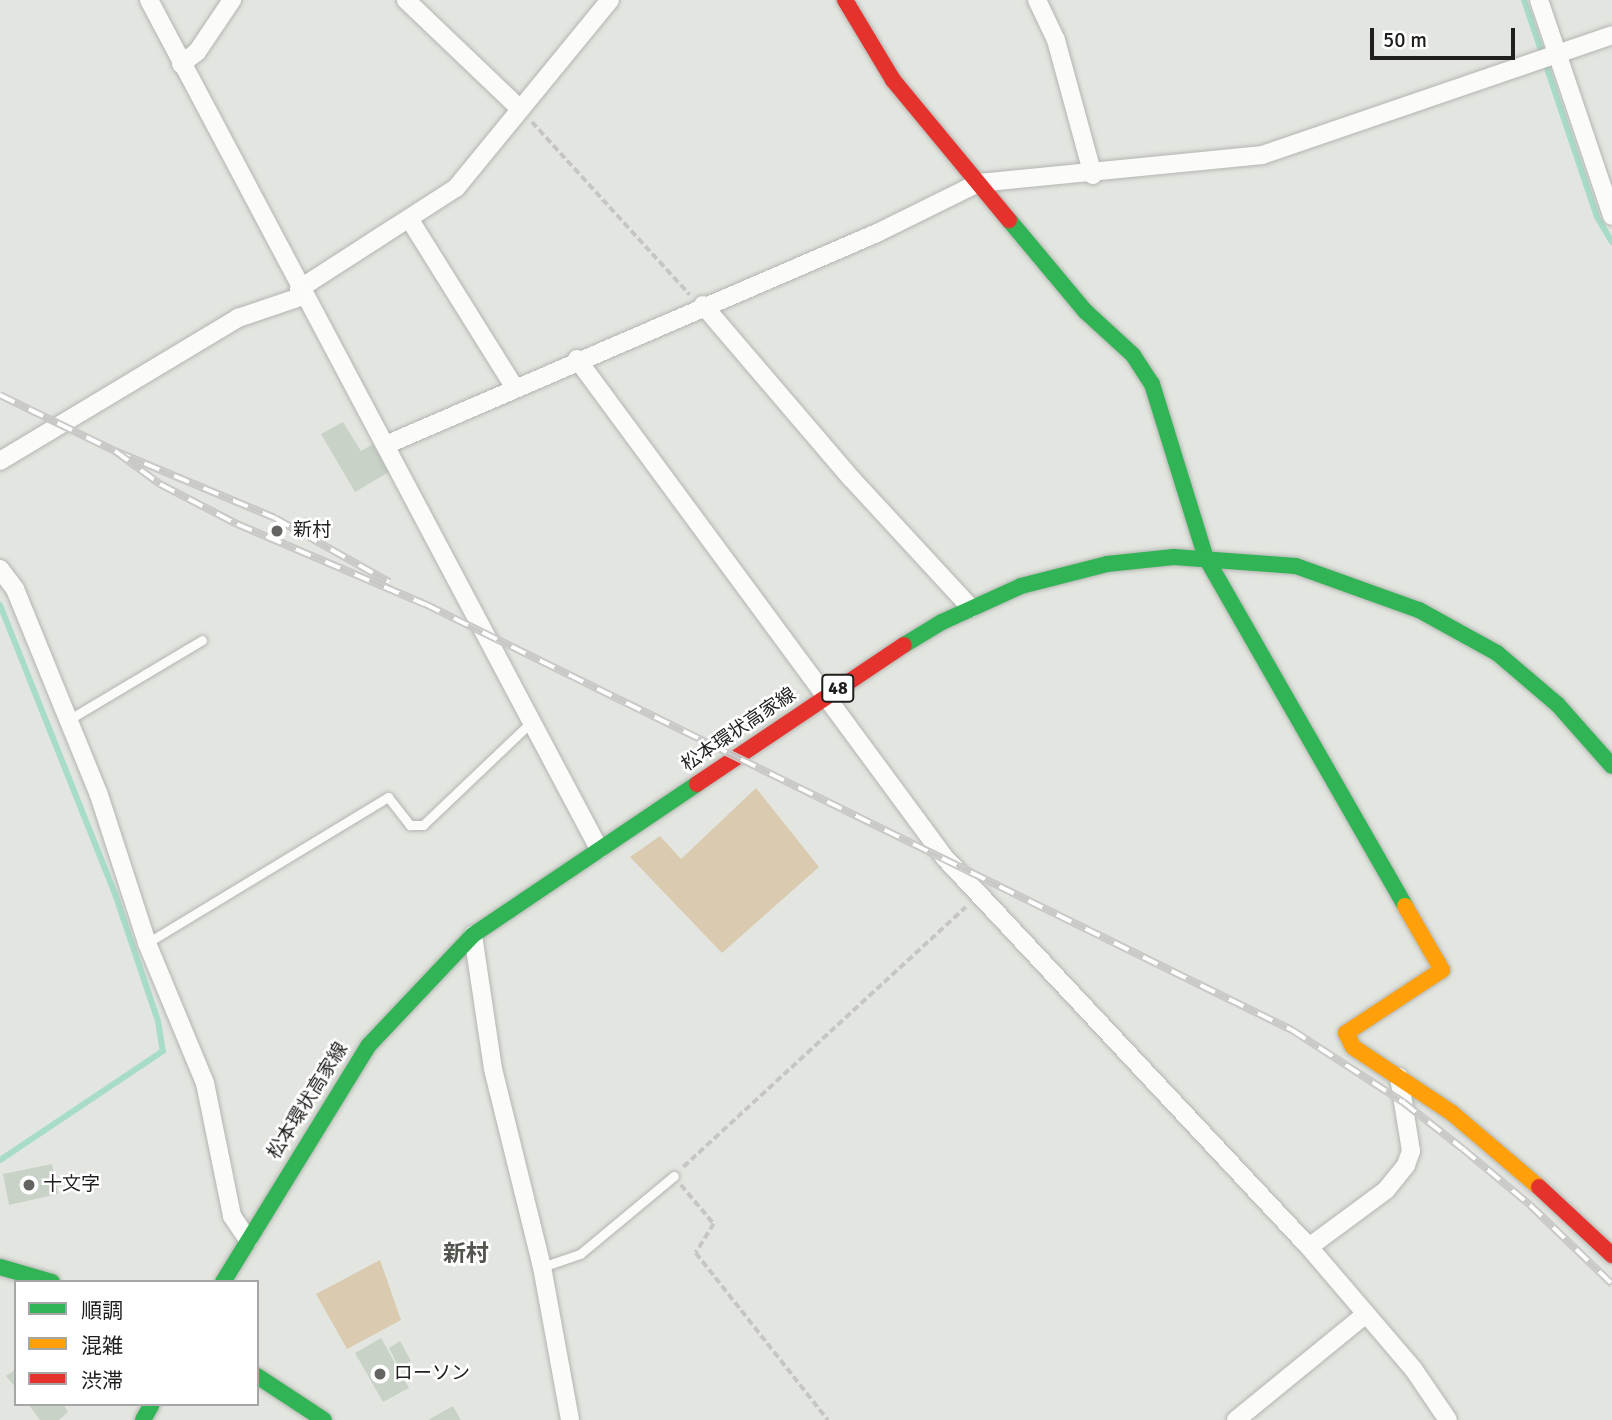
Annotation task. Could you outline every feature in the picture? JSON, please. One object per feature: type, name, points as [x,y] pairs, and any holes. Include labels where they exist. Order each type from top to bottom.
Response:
[{"type":"main road","points":[[845,0],[894,80],[1085,312],[1133,355],[1152,384],[1206,558],[1442,970],[1346,1032],[1353,1047],[1399,1077],[1504,1154],[1612,1255]]},
{"type":"main road","name":"松本環状高家線","points":[[224,1280],[369,1045],[473,935],[825,697],[971,608],[1021,586],[1107,564],[1206,558],[1296,566],[1338,578],[1463,632],[1533,682],[1612,766]]},
{"type":"main road","points":[[0,1267],[45,1280]]},
{"type":"main road","points":[[259,1377],[324,1420]]},
{"type":"street","points":[[149,0],[301,293],[388,444],[530,723],[599,849]]},
{"type":"street","points":[[181,64],[197,52],[232,0]]},
{"type":"street","points":[[406,0],[519,108]]},
{"type":"street","points":[[0,461],[238,318],[301,293],[456,188],[610,0]]},
{"type":"street","points":[[1037,0],[1056,40],[1093,175]]},
{"type":"street","points":[[1539,0],[1612,216]]},
{"type":"street","points":[[388,444],[577,359],[877,233],[978,183],[1093,175],[1262,155],[1558,56],[1612,35]]},
{"type":"street","points":[[410,220],[516,388]]},
{"type":"street","points":[[702,306],[851,478],[971,608]]},
{"type":"street","points":[[577,359],[825,697],[978,895],[1309,1247],[1414,1370],[1448,1420]]},
{"type":"street","points":[[0,569],[15,589],[99,795],[147,943],[205,1083],[232,1216],[248,1240]]},
{"type":"street","points":[[473,935],[493,1069],[542,1267],[570,1420]]},
{"type":"street","points":[[1309,1247],[1386,1190],[1406,1166],[1410,1143],[1399,1077]]},
{"type":"street","points":[[1236,1420],[1366,1314]]},
{"type":"lane","points":[[68,720],[202,640]]},
{"type":"lane","points":[[147,943],[388,797],[410,825],[423,825],[530,723]]},
{"type":"lane","points":[[542,1267],[580,1254],[674,1176]]},
{"type":"path","points":[[519,108],[702,306]]},
{"type":"path","points":[[828,1420],[696,1253],[715,1224],[674,1176],[845,1023],[978,895]]},
{"type":"shaded area","points":[[756,788],[819,867],[722,953],[630,857],[660,836],[681,859]]},
{"type":"shaded area","points":[[380,1260],[401,1320],[347,1349],[316,1294]]},
{"type":"building","points":[[343,422],[361,451],[373,444],[389,472],[355,492],[321,434]]},
{"type":"building","points":[[52,1164],[58,1194],[9,1205],[3,1174]]},
{"type":"building","points":[[381,1338],[409,1388],[383,1402],[355,1353]]},
{"type":"building","points":[[400,1341],[411,1361],[399,1368],[389,1348]]},
{"type":"building","points":[[14,1370],[14,1386],[6,1376]]},
{"type":"building","points":[[30,1406],[64,1406],[68,1412],[59,1420],[40,1420]]},
{"type":"building","points":[[453,1406],[461,1420],[428,1420]]},
{"type":"waterway","points":[[1524,0],[1597,217],[1612,242]]},
{"type":"waterway","points":[[0,605],[114,891],[158,1021],[163,1051],[0,1160]]},
{"type":"railway","points":[[0,395],[115,451],[275,518],[389,582]]},
{"type":"railway","points":[[115,451],[160,484],[237,524],[425,604],[1292,1030],[1403,1102],[1463,1149],[1530,1205],[1612,1284]]},
{"type":"traffic: fast","points":[[1009,220],[1085,311],[1133,355],[1152,384],[1206,558],[1405,906]]},
{"type":"traffic: fast","points":[[904,645],[942,622],[1021,586],[1107,564],[1174,557],[1296,566],[1419,610],[1497,653],[1558,705],[1612,766]]},
{"type":"traffic: fast","points":[[224,1280],[369,1045],[473,935],[697,784]]},
{"type":"traffic: fast","points":[[0,1267],[45,1280]]},
{"type":"traffic: fast","points":[[259,1377],[324,1420]]},
{"type":"traffic: fast","points":[[143,1420],[151,1406]]},
{"type":"traffic: slow","points":[[1405,906],[1442,970],[1346,1033],[1353,1047],[1452,1113],[1539,1187]]},
{"type":"traffic: jam","points":[[845,0],[893,80],[1009,220]]},
{"type":"traffic: jam","points":[[697,784],[904,645]]},
{"type":"traffic: jam","points":[[1539,1187],[1612,1255]]},
{"type":"place","name":"新村","points":[[277,531]]},
{"type":"place","name":"十文字","points":[[29,1185]]},
{"type":"place","name":"ローソン","points":[[380,1374]]},
{"type":"district","name":"新村","points":[[466,1254]]}]
